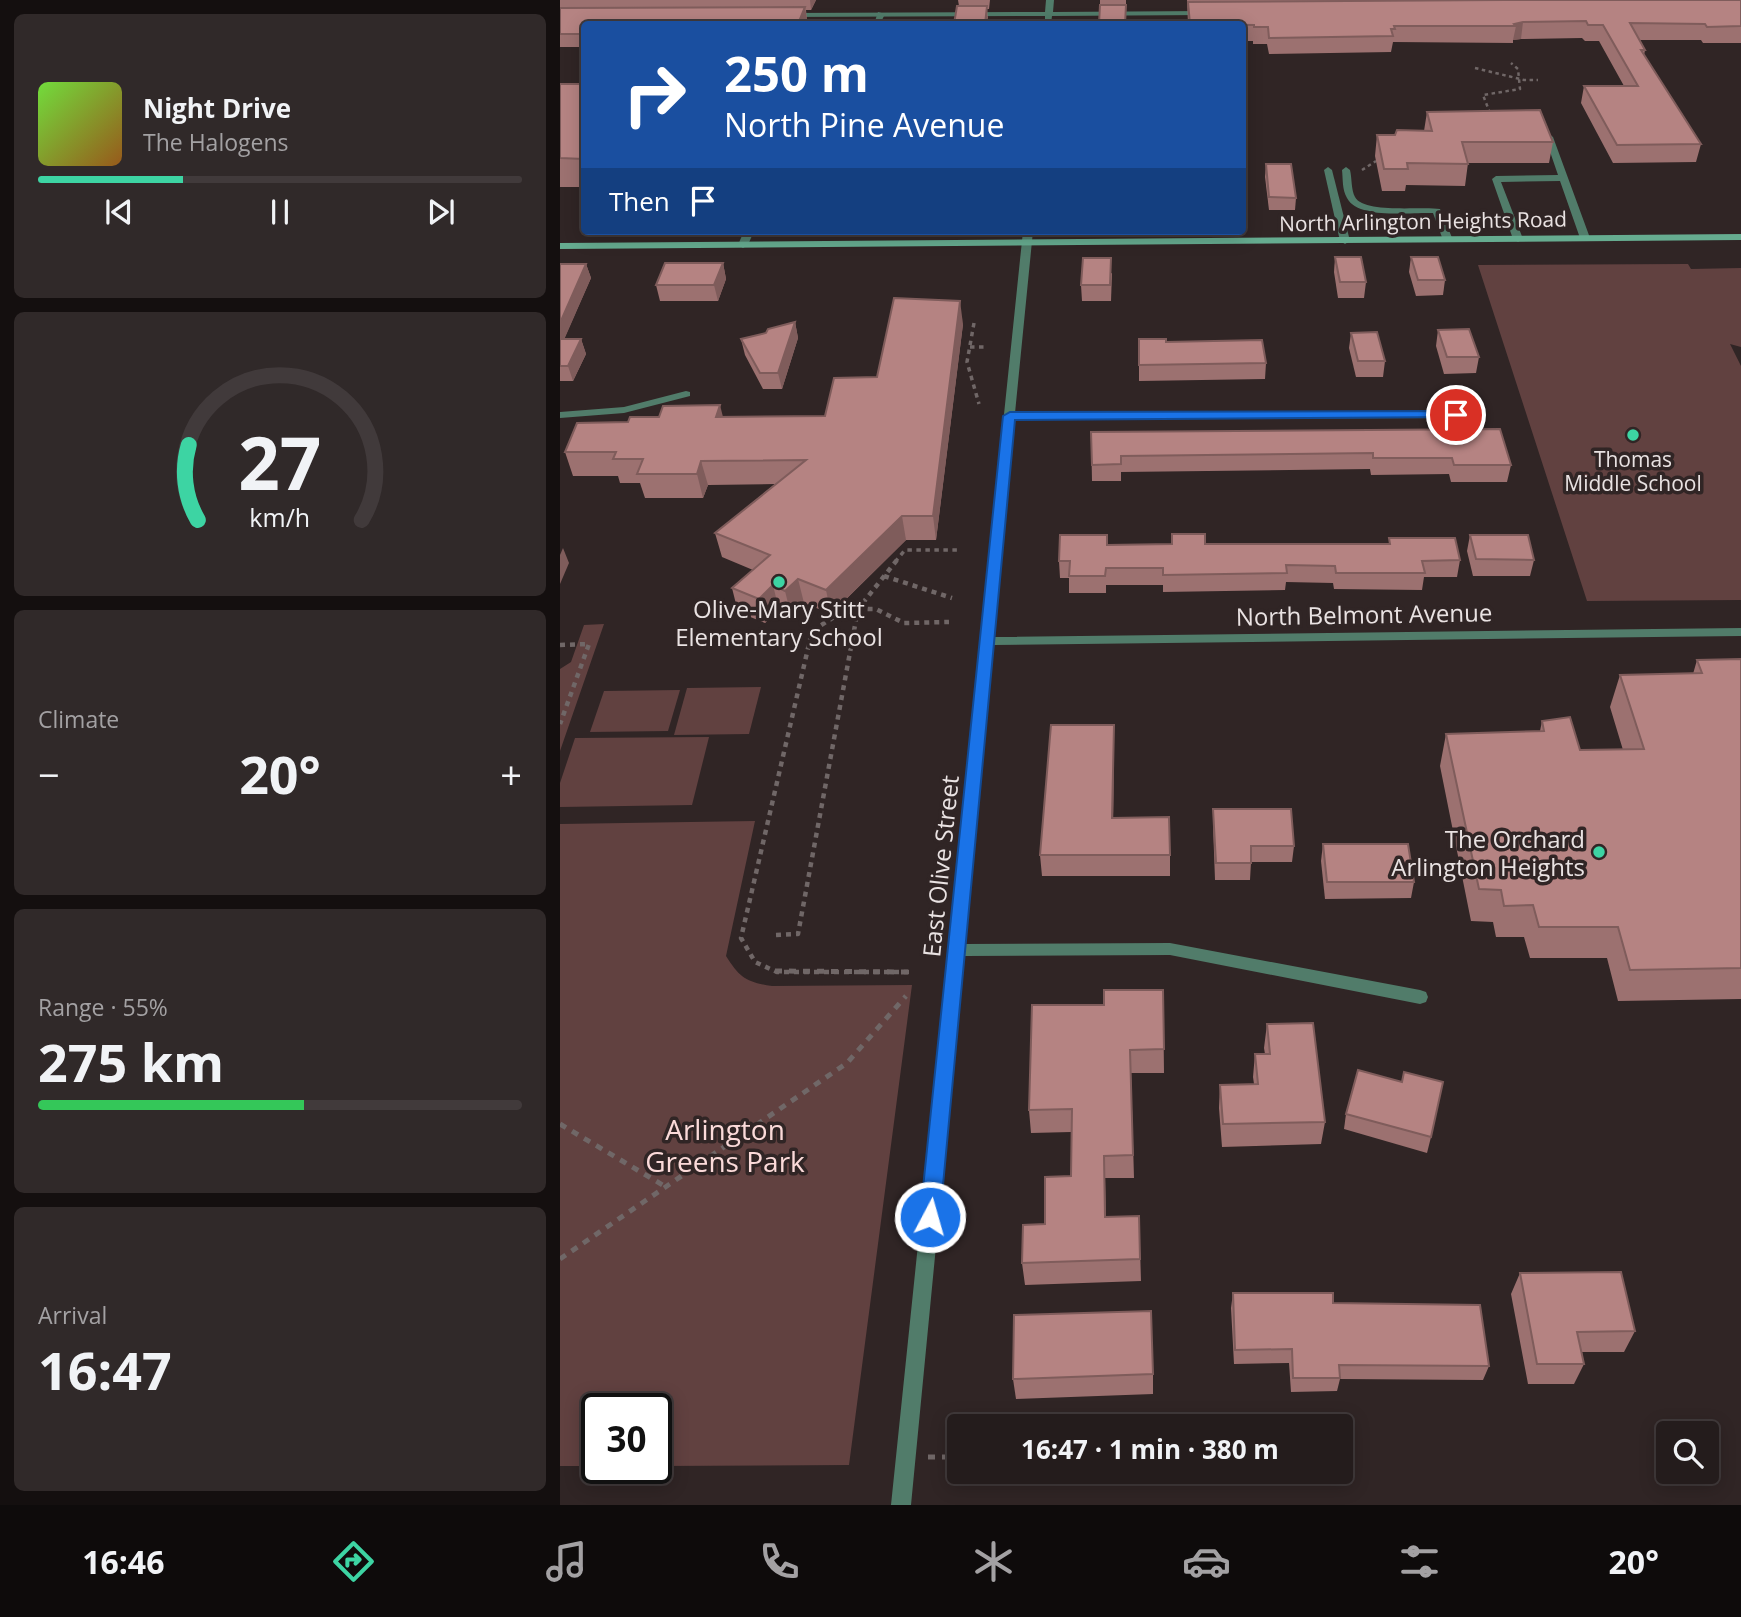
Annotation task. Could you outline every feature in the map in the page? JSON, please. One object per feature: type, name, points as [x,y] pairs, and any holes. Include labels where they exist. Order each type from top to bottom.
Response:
[{"type":"main road","name":"North Arlington Heights Road","points":[[560,246],[743,245],[1027,237],[1345,241],[1741,237]]},
{"type":"street","points":[[1048,21],[1050,0]]},
{"type":"street","points":[[783,15],[1220,12]]},
{"type":"street","points":[[878,21],[881,14]]},
{"type":"street","points":[[1549,137],[1585,238]]},
{"type":"street","points":[[1328,170],[1345,241]]},
{"type":"street","points":[[1346,170],[1352,200],[1356,204],[1373,209],[1437,211],[1448,240]]},
{"type":"street","points":[[1518,239],[1496,179],[1564,178]]},
{"type":"street","points":[[743,245],[747,235]]},
{"type":"street","name":"East Olive Street","points":[[901,1505],[1027,237]]},
{"type":"street","points":[[560,415],[606,413],[686,394]]},
{"type":"street","points":[[1010,416],[1456,415]]},
{"type":"street","name":"North Belmont Avenue","points":[[987,641],[1741,632]]},
{"type":"street","points":[[957,950],[1170,949],[1420,997]]},
{"type":"path","points":[[1491,117],[1483,95],[1520,89],[1518,69],[1511,63]]},
{"type":"path","points":[[1475,68],[1518,79],[1538,80]]},
{"type":"path","points":[[974,323],[967,362],[979,404]]},
{"type":"path","points":[[970,347],[987,347]]},
{"type":"path","points":[[776,935],[798,934],[858,609],[905,550],[958,550]]},
{"type":"path","points":[[884,576],[952,598]]},
{"type":"path","points":[[909,972],[777,971],[755,962],[741,939],[812,631],[834,617],[858,609],[876,609],[904,622],[949,622]]},
{"type":"path","points":[[560,645],[589,644],[560,724]]},
{"type":"path","points":[[560,1259],[847,1063],[906,996]]},
{"type":"path","points":[[560,1124],[666,1187]]},
{"type":"green space","name":"Thomas Middle School","points":[[1688,264],[1691,269],[1741,268],[1741,347],[1730,344],[1741,366],[1741,600],[1587,601],[1478,265]]},
{"type":"green space","points":[[604,624],[560,751],[560,669],[571,662],[584,625]]},
{"type":"green space","points":[[761,687],[749,734],[674,735],[687,688]]},
{"type":"green space","points":[[680,690],[668,731],[590,732],[604,691]]},
{"type":"green space","points":[[709,737],[692,805],[560,807],[560,783],[575,738]]},
{"type":"green space","name":"Arlington Greens Park","points":[[755,821],[726,956],[735,969],[750,981],[772,986],[912,985],[849,1465],[672,1466],[672,1393],[581,1393],[581,1466],[560,1466],[560,824]]},
{"type":"building","points":[[1741,0],[1741,26],[1630,23],[1645,50],[1641,50],[1701,144],[1617,145],[1584,86],[1638,86],[1603,25],[1588,25],[1586,21],[1523,22],[1514,24],[1516,26],[1394,26],[1395,29],[1391,29],[1393,36],[1269,38],[1268,27],[1246,25],[1246,21],[1190,21],[1188,2]]},
{"type":"building","points":[[1100,5],[1126,5],[1125,21],[1099,21]]},
{"type":"building","points":[[957,6],[987,6],[985,21],[954,21]]},
{"type":"building","points":[[805,7],[799,21],[581,21],[581,34],[560,34],[560,8]]},
{"type":"building","points":[[560,84],[581,84],[581,159],[560,158]]},
{"type":"building","points":[[1540,110],[1553,142],[1462,142],[1468,164],[1407,163],[1408,169],[1384,169],[1377,135],[1395,135],[1397,130],[1432,131],[1427,112]]},
{"type":"building","points":[[1266,164],[1291,164],[1296,198],[1269,197]]},
{"type":"building","points":[[1335,257],[1361,257],[1366,282],[1340,282]]},
{"type":"building","points":[[1411,257],[1438,257],[1445,280],[1418,280]]},
{"type":"building","points":[[1083,258],[1111,258],[1110,285],[1081,285]]},
{"type":"building","points":[[665,263],[723,263],[714,285],[656,285]]},
{"type":"building","points":[[560,264],[586,264],[560,323]]},
{"type":"building","name":"Olive-Mary Stitt Elementary School","points":[[894,298],[960,301],[933,516],[902,516],[826,590],[798,579],[785,591],[773,585],[759,599],[732,588],[770,555],[715,533],[806,460],[701,461],[697,474],[637,474],[643,459],[613,459],[616,452],[565,452],[577,423],[628,422],[630,417],[659,417],[663,406],[720,405],[716,417],[825,416],[834,378],[877,377]]},
{"type":"building","points":[[795,322],[778,373],[760,373],[741,339]]},
{"type":"building","points":[[1469,329],[1479,357],[1447,357],[1438,330]]},
{"type":"building","points":[[1377,332],[1385,361],[1358,361],[1351,333]]},
{"type":"building","points":[[560,339],[581,339],[568,366],[560,366]]},
{"type":"building","points":[[1139,339],[1166,339],[1166,342],[1262,340],[1266,363],[1139,365]]},
{"type":"building","points":[[1500,429],[1511,465],[1454,465],[1452,458],[1373,458],[1373,453],[1121,456],[1121,464],[1092,465],[1091,432]]},
{"type":"building","points":[[1172,534],[1205,534],[1205,544],[1390,544],[1389,538],[1455,538],[1460,560],[1422,561],[1425,573],[1336,573],[1335,566],[1286,565],[1287,573],[1163,575],[1163,568],[1106,568],[1105,576],[1069,576],[1070,561],[1059,561],[1060,535],[1107,535],[1107,545],[1172,544]]},
{"type":"building","points":[[1470,535],[1528,535],[1534,560],[1476,559]]},
{"type":"building","name":"The Orchard Arlington Heights","points":[[1741,659],[1741,968],[1630,970],[1618,927],[1539,927],[1533,905],[1504,906],[1501,890],[1479,889],[1446,734],[1544,731],[1542,721],[1570,717],[1580,750],[1644,749],[1620,675],[1702,673],[1697,660]]},
{"type":"building","points":[[1051,725],[1114,725],[1112,818],[1169,817],[1170,855],[1040,855]]},
{"type":"building","points":[[1213,809],[1291,809],[1294,846],[1251,846],[1251,863],[1216,863]]},
{"type":"building","points":[[1323,844],[1408,844],[1414,882],[1327,882]]},
{"type":"building","points":[[1104,990],[1163,990],[1164,1049],[1130,1050],[1133,1155],[1104,1156],[1105,1217],[1139,1216],[1140,1259],[1022,1263],[1023,1225],[1045,1224],[1045,1177],[1071,1176],[1072,1109],[1029,1110],[1032,1005],[1104,1005]]},
{"type":"building","points":[[1313,1023],[1325,1122],[1223,1124],[1220,1085],[1258,1084],[1255,1054],[1270,1054],[1267,1024]]},
{"type":"building","points":[[1358,1070],[1402,1082],[1404,1072],[1443,1082],[1431,1137],[1346,1114]]},
{"type":"building","points":[[1621,1272],[1635,1331],[1577,1332],[1584,1364],[1537,1364],[1520,1273]]},
{"type":"building","points":[[1233,1293],[1333,1293],[1333,1303],[1480,1305],[1489,1366],[1339,1365],[1340,1378],[1293,1378],[1292,1349],[1235,1350]]},
{"type":"building","points":[[1151,1311],[1153,1374],[1013,1379],[1014,1315]]},
{"type":"place","name":"Thomas Middle School","points":[[1633,435]]},
{"type":"place","name":"Olive-Mary Stitt Elementary School","points":[[779,582]]},
{"type":"place","name":"The Orchard Arlington Heights","points":[[1599,852]]},
{"type":"route","points":[[930,1217],[1010,416],[1456,415]]}]
